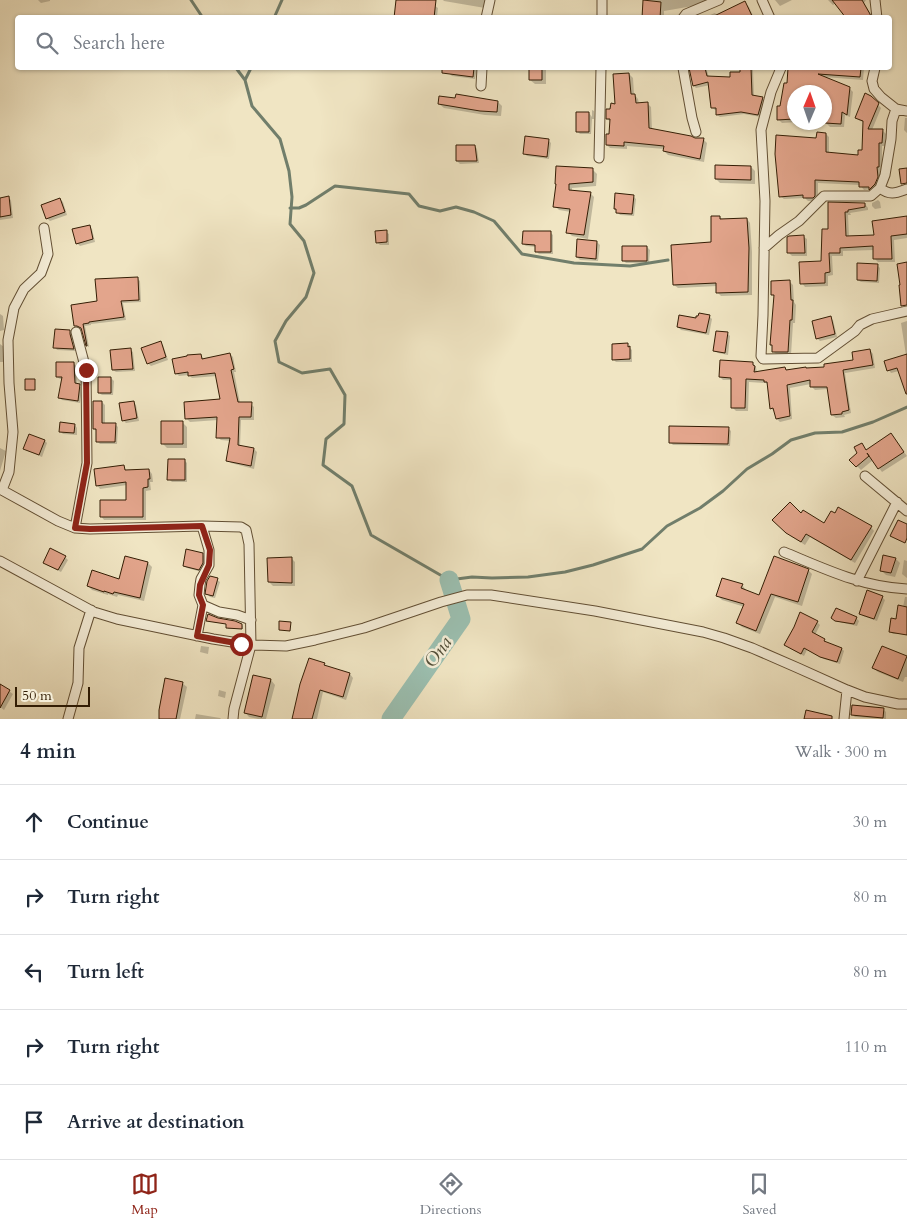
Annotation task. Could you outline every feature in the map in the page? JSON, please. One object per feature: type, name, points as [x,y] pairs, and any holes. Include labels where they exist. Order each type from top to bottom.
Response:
[{"type":"street","points":[[487,15],[490,0]]},
{"type":"street","points":[[602,0],[602,15]]},
{"type":"street","points":[[686,15],[719,0]]},
{"type":"street","points":[[762,0],[769,15]]},
{"type":"street","points":[[875,0],[877,15]]},
{"type":"street","points":[[481,86],[482,70]]},
{"type":"street","points":[[599,158],[601,70]]},
{"type":"street","points":[[683,70],[696,132]]},
{"type":"street","points":[[780,70],[771,92],[761,130],[765,201],[761,356],[763,359],[818,358],[855,331],[860,324],[872,319],[907,311]]},
{"type":"street","points":[[875,70],[872,81],[874,88],[881,97],[896,109],[907,111]]},
{"type":"street","points":[[764,248],[799,221],[824,196],[871,196],[880,188],[885,176],[892,122],[896,109]]},
{"type":"street","points":[[880,188],[892,193],[907,189]]},
{"type":"street","points":[[44,228],[48,254],[41,273],[24,289],[14,308],[8,340],[13,432],[9,472],[1,490],[58,521],[75,528],[241,526],[246,530],[249,544],[251,645],[233,719]]},
{"type":"street","points":[[75,528],[87,463],[86,370],[76,332]]},
{"type":"street","points":[[865,476],[907,511]]},
{"type":"street","points":[[857,581],[896,502]]},
{"type":"street","points":[[197,636],[203,605],[199,590],[201,580],[209,565],[210,550],[202,526]]},
{"type":"street","points":[[784,552],[857,581],[874,586],[907,589]]},
{"type":"street","points":[[1,563],[84,607],[116,618],[197,636],[251,645],[286,646],[315,640],[364,628],[467,595],[491,595],[586,609],[703,632],[724,638],[752,648],[847,690],[881,701],[907,704]]},
{"type":"street","points":[[203,605],[219,612],[251,620]]},
{"type":"street","points":[[68,719],[78,683],[79,648],[92,610]]},
{"type":"street","points":[[844,719],[847,690]]},
{"type":"building","points":[[396,0],[436,0],[434,15],[394,15]]},
{"type":"building","points":[[643,0],[661,2],[660,15],[642,15]]},
{"type":"building","points":[[832,0],[862,0],[870,15],[844,15]]},
{"type":"building","points":[[745,1],[752,15],[716,15]]},
{"type":"building","points":[[442,70],[474,70],[473,77],[442,73]]},
{"type":"building","points":[[529,70],[542,70],[542,80],[529,80]]},
{"type":"building","points":[[689,70],[706,70],[707,76],[730,77],[730,72],[751,70],[752,95],[763,97],[758,115],[741,112],[716,115],[716,108],[711,108],[708,82],[693,86]]},
{"type":"building","points":[[788,70],[861,70],[860,77],[818,74],[850,87],[847,115],[842,112],[841,124],[832,123],[832,85],[787,85],[787,119],[777,120],[777,106],[780,106],[784,83],[787,83]]},
{"type":"building","points":[[629,73],[631,94],[635,94],[636,103],[648,102],[649,128],[695,138],[704,138],[700,159],[663,151],[664,146],[624,142],[624,146],[606,145],[606,134],[609,134],[610,119],[606,119],[606,109],[610,109],[611,103],[615,104],[613,74]]},
{"type":"building","points":[[865,93],[879,103],[868,129],[883,129],[882,143],[879,143],[878,177],[875,184],[869,190],[869,187],[859,187],[859,182],[815,180],[815,196],[813,198],[803,198],[803,195],[779,197],[775,154],[776,135],[816,138],[817,132],[826,133],[826,152],[858,155],[858,150],[862,150],[863,121],[855,118]]},
{"type":"building","points":[[456,94],[498,101],[497,112],[438,104],[439,96],[455,98]]},
{"type":"building","points":[[576,112],[589,112],[589,132],[576,132]]},
{"type":"building","points":[[525,136],[549,139],[547,157],[523,154]]},
{"type":"building","points":[[456,145],[475,145],[477,161],[456,161]]},
{"type":"building","points":[[715,165],[751,166],[751,180],[715,179]]},
{"type":"building","points":[[556,166],[593,168],[593,182],[569,184],[569,190],[591,192],[584,235],[566,233],[570,209],[553,207]]},
{"type":"building","points":[[907,168],[907,183],[901,184],[899,169]]},
{"type":"building","points":[[615,193],[634,195],[632,214],[616,213],[616,209],[614,209]]},
{"type":"building","points":[[9,196],[11,215],[0,217],[0,198]]},
{"type":"building","points":[[60,198],[65,212],[46,219],[41,205]]},
{"type":"building","points":[[828,202],[865,203],[865,207],[845,212],[846,236],[874,235],[872,221],[907,216],[907,234],[891,236],[892,259],[873,259],[873,246],[840,248],[840,253],[829,253],[830,272],[825,273],[825,283],[800,284],[799,262],[821,261],[822,229],[828,229]]},
{"type":"building","points":[[711,216],[720,216],[720,219],[747,218],[749,248],[748,292],[716,293],[716,283],[673,285],[671,245],[711,242]]},
{"type":"building","points":[[90,225],[93,239],[76,244],[72,229]]},
{"type":"building","points":[[387,230],[387,242],[376,243],[375,231]]},
{"type":"building","points":[[523,231],[551,231],[551,252],[535,252],[535,245],[522,244]]},
{"type":"building","points":[[804,235],[805,253],[787,253],[787,237]]},
{"type":"building","points":[[577,239],[597,241],[596,259],[576,257]]},
{"type":"building","points":[[622,246],[647,246],[647,261],[622,261]]},
{"type":"building","points":[[907,262],[907,305],[901,306],[897,264]]},
{"type":"building","points":[[857,263],[878,264],[877,281],[857,280]]},
{"type":"building","points":[[138,277],[139,300],[121,301],[124,317],[83,324],[86,346],[81,328],[74,326],[71,305],[97,301],[95,279]]},
{"type":"building","points":[[790,280],[791,300],[793,300],[788,352],[772,352],[772,345],[770,345],[774,295],[771,295],[771,281]]},
{"type":"building","points":[[699,313],[710,315],[706,333],[677,327],[679,315],[696,318]]},
{"type":"building","points":[[831,316],[835,334],[816,339],[812,321]]},
{"type":"building","points":[[55,329],[70,330],[74,349],[53,348]]},
{"type":"building","points":[[716,331],[728,332],[725,353],[713,351]]},
{"type":"building","points":[[161,341],[166,357],[147,364],[141,348]]},
{"type":"building","points":[[628,343],[628,347],[630,346],[630,359],[612,360],[612,344]]},
{"type":"building","points":[[131,348],[133,369],[112,370],[110,350]]},
{"type":"building","points":[[870,349],[873,365],[843,370],[849,410],[842,412],[842,414],[831,415],[827,387],[810,387],[810,380],[787,385],[790,416],[776,419],[773,408],[770,409],[767,382],[764,382],[764,380],[746,379],[745,408],[731,408],[731,378],[719,377],[720,360],[753,362],[755,366],[754,372],[785,367],[786,370],[824,367],[824,364],[853,360],[852,352]]},
{"type":"building","points":[[230,353],[234,369],[231,370],[238,402],[252,402],[251,417],[239,417],[238,445],[254,448],[251,466],[226,461],[230,438],[216,438],[217,417],[185,419],[184,402],[220,399],[215,373],[188,376],[188,372],[175,374],[172,359],[201,354],[202,359]]},
{"type":"building","points":[[907,354],[906,394],[897,368],[887,371],[884,361]]},
{"type":"building","points":[[56,362],[74,362],[75,383],[80,384],[78,401],[58,398],[62,377],[56,377]]},
{"type":"building","points":[[98,377],[111,377],[111,393],[98,393]]},
{"type":"building","points":[[25,379],[35,379],[35,390],[25,390]]},
{"type":"building","points":[[93,401],[102,401],[102,423],[116,423],[115,442],[96,442],[96,429],[93,429]]},
{"type":"building","points":[[134,401],[137,418],[122,421],[119,403]]},
{"type":"building","points":[[161,421],[183,421],[183,444],[161,444]]},
{"type":"building","points":[[60,422],[75,424],[74,433],[59,432]]},
{"type":"building","points":[[669,426],[729,427],[728,444],[669,443]]},
{"type":"building","points":[[891,433],[904,452],[878,469],[867,453],[869,456],[856,467],[849,460],[857,453],[854,447],[862,443],[866,450]]},
{"type":"building","points":[[29,434],[45,440],[39,455],[23,449]]},
{"type":"building","points":[[168,459],[185,459],[185,480],[167,480]]},
{"type":"building","points":[[124,465],[125,470],[149,469],[150,479],[148,479],[148,487],[143,488],[143,517],[100,517],[100,500],[126,500],[126,482],[96,486],[94,469]]},
{"type":"building","points":[[790,502],[801,513],[803,510],[824,523],[831,511],[835,513],[838,507],[872,526],[851,560],[806,534],[801,542],[786,533],[772,520]]},
{"type":"building","points":[[898,520],[907,524],[905,543],[890,536]]},
{"type":"building","points":[[50,548],[66,556],[58,570],[43,563]]},
{"type":"building","points":[[186,549],[203,553],[203,563],[199,570],[183,566]]},
{"type":"building","points":[[883,555],[896,558],[891,573],[880,571]]},
{"type":"building","points":[[125,556],[148,562],[140,598],[114,592],[113,594],[104,592],[87,586],[92,570],[119,579]]},
{"type":"building","points":[[774,556],[809,569],[798,602],[771,594],[756,631],[736,623],[744,604],[716,596],[722,578],[743,584],[741,588],[759,595]]},
{"type":"building","points":[[292,557],[292,583],[268,582],[267,558]]},
{"type":"building","points":[[210,576],[218,578],[213,596],[205,594],[207,581]]},
{"type":"building","points":[[867,590],[883,596],[874,619],[859,614]]},
{"type":"building","points":[[898,605],[907,607],[907,635],[889,632],[891,618],[896,619]]},
{"type":"building","points":[[836,608],[857,617],[854,624],[835,621],[831,618]]},
{"type":"building","points":[[800,612],[818,621],[812,632],[825,639],[824,641],[842,648],[837,662],[820,657],[804,648],[801,654],[784,645]]},
{"type":"building","points":[[208,614],[242,624],[242,629],[226,628],[226,624],[206,621]]},
{"type":"building","points":[[279,621],[291,622],[290,631],[279,630]]},
{"type":"building","points":[[882,646],[907,656],[898,679],[872,668]]},
{"type":"building","points":[[309,658],[350,673],[343,697],[320,690],[312,719],[292,719],[300,684]]},
{"type":"building","points":[[253,675],[271,679],[262,717],[244,713]]},
{"type":"building","points":[[165,678],[183,682],[176,719],[159,719]]},
{"type":"building","points":[[0,684],[10,690],[0,708]]},
{"type":"building","points":[[852,705],[884,708],[883,718],[851,715]]},
{"type":"building","points":[[806,710],[832,716],[832,719],[804,719]]},
{"type":"waterway","points":[[191,0],[201,15]]},
{"type":"waterway","points":[[275,15],[282,0]]},
{"type":"waterway","points":[[238,70],[245,80],[252,106],[280,139],[289,171],[292,197],[290,224],[304,241],[314,273],[306,297],[286,321],[275,341],[279,362],[302,373],[330,369],[345,395],[344,424],[326,439],[323,465],[352,486],[371,535],[449,580],[472,577],[528,577],[565,572],[642,549],[667,526],[700,508],[723,491],[747,469],[791,440],[815,433],[842,432],[873,422],[907,407]]},
{"type":"waterway","points":[[245,80],[250,70]]},
{"type":"waterway","points":[[290,208],[299,208],[306,205],[335,186],[409,194],[419,206],[440,211],[456,207],[474,212],[494,221],[522,254],[574,263],[630,266],[668,260]]},
{"type":"waterway","name":"Ona","points":[[391,719],[461,619],[449,580]]},
{"type":"route","points":[[86,370],[87,463],[75,528],[202,526],[210,550],[209,565],[200,585],[199,595],[203,605],[197,636],[241,644]]}]
